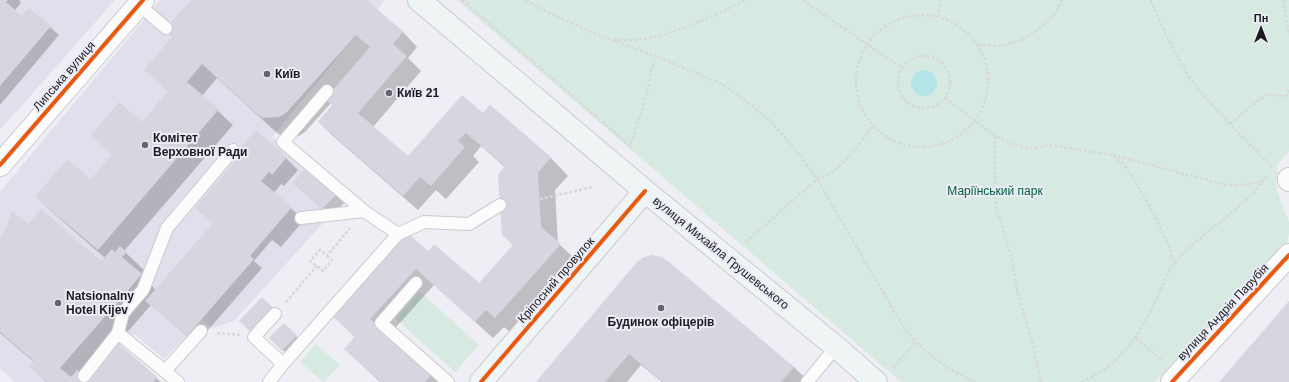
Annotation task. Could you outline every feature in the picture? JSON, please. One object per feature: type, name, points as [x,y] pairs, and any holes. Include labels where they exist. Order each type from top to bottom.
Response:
[{"type":"main road","name":"вулиця Михайла Грушевського","points":[[418,0],[645,191],[836,347],[865,379]]},
{"type":"main road","name":"Кріпосний провулок","points":[[482,382],[645,191]]},
{"type":"street","name":"Липська вулиця","points":[[0,165],[141,2]]},
{"type":"street","name":"вулиця Андрія Парубія","points":[[1169,373],[1289,255]]},
{"type":"lane","points":[[141,2],[166,28]]},
{"type":"lane","points":[[327,91],[283,142],[364,211],[398,234]]},
{"type":"lane","points":[[84,376],[118,333],[123,313],[143,290],[167,228],[233,150]]},
{"type":"lane","points":[[269,382],[283,364],[398,234],[424,222],[469,224],[500,205]]},
{"type":"lane","points":[[301,218],[364,211]]},
{"type":"lane","points":[[416,283],[381,323],[448,382]]},
{"type":"lane","points":[[275,314],[254,337],[283,364]]},
{"type":"lane","points":[[165,371],[201,331]]},
{"type":"lane","points":[[118,333],[178,382]]},
{"type":"lane","points":[[807,382],[836,347]]},
{"type":"path","points":[[462,0],[630,146],[645,100],[655,56]]},
{"type":"path","points":[[526,0],[571,23],[722,84],[744,99],[769,120],[792,145],[817,179],[904,328],[915,342],[951,370],[975,382]]},
{"type":"path","points":[[612,40],[635,40],[674,31],[699,22],[746,0]]},
{"type":"path","points":[[803,0],[902,68]]},
{"type":"path","points":[[938,17],[940,0]]},
{"type":"path","points":[[978,45],[1001,46],[1022,40],[1040,29],[1056,12],[1062,0]]},
{"type":"path","points":[[1081,382],[1099,374],[1111,364],[1136,338],[1148,318],[1174,263],[1248,198],[1273,169],[1208,101],[1189,76],[1162,27],[1151,0]]},
{"type":"path","points":[[1283,0],[1289,35]]},
{"type":"path","points":[[924,15],[938,17],[950,21],[960,27],[970,35],[978,45],[984,57],[987,70],[988,83],[986,97],[982,110],[974,121],[963,133],[949,142],[933,146],[916,147],[900,144],[885,136],[873,126],[864,114],[858,100],[856,86],[856,71],[860,57],[867,44],[875,34],[886,25],[898,19],[911,16],[924,15]]},
{"type":"path","points":[[925,56],[938,60],[947,69],[950,78],[949,91],[945,98],[930,108],[916,108],[908,104],[900,93],[898,85],[898,76],[902,68],[908,61],[916,57],[925,56]]},
{"type":"path","points":[[1230,124],[1268,94],[1281,96],[1287,95],[1289,90]]},
{"type":"path","points":[[945,98],[995,136],[1010,143],[1030,149],[1050,145],[1112,155],[1226,185],[1242,185],[1263,181]]},
{"type":"path","points":[[746,242],[817,179],[833,172],[848,158],[873,126]]},
{"type":"path","points":[[995,136],[996,207],[1010,253],[1018,294],[1032,341],[1041,382]]},
{"type":"path","points":[[1112,155],[1124,165],[1154,214],[1169,246],[1174,263]]},
{"type":"path","points":[[540,200],[593,186]]},
{"type":"path","points":[[327,256],[364,211]]},
{"type":"path","points":[[320,250],[327,256],[332,260],[323,271],[310,261],[320,250]]},
{"type":"path","points":[[275,314],[317,266]]},
{"type":"path","points":[[201,331],[254,337]]},
{"type":"path","points":[[1136,338],[1169,373]]},
{"type":"path","points":[[893,368],[915,342]]},
{"type":"shaded area","points":[[0,0],[115,0],[0,130]]},
{"type":"shaded area","points":[[160,0],[385,0],[272,137],[306,167],[292,183],[322,209],[324,222],[234,321],[213,328],[202,320],[164,359],[134,334],[89,382],[15,382],[0,369],[0,192]]},
{"type":"green space","name":"Маріїнський парк","points":[[457,0],[1289,0],[1289,151],[1278,164],[1276,185],[1289,222],[1287,242],[1155,382],[901,382]]},
{"type":"green space","points":[[420,292],[479,345],[455,372],[396,319]]},
{"type":"green space","points":[[316,344],[340,365],[324,382],[300,362]]},
{"type":"water","points":[[924,70],[933,74],[937,83],[933,92],[924,96],[915,92],[911,83],[915,74]]},
{"type":"building","points":[[0,0],[8,0],[6,2],[22,16],[29,8],[51,26],[0,86]]},
{"type":"building","points":[[191,0],[367,0],[403,32],[393,44],[407,56],[358,113],[408,156],[462,95],[483,113],[490,105],[551,157],[538,173],[541,227],[561,244],[495,318],[486,310],[475,322],[416,269],[370,319],[432,374],[425,382],[381,382],[344,349],[355,336],[333,317],[408,233],[428,251],[434,244],[479,283],[513,245],[502,235],[498,175],[505,166],[466,133],[458,141],[465,147],[431,186],[420,177],[403,196],[318,122],[332,105],[325,99],[370,47],[356,35],[286,113],[279,117],[263,118],[257,114],[202,64],[187,82],[219,109],[98,250],[35,197],[67,159],[91,179],[112,154],[91,135],[119,102],[142,122],[168,91],[144,70],[172,37],[164,30]]},
{"type":"building","points":[[256,130],[287,157],[272,175],[269,172],[261,181],[292,207],[250,256],[254,259],[187,336],[145,301],[213,223],[195,208],[244,151],[240,148]]},
{"type":"building","points":[[306,167],[337,194],[322,209],[292,183]]},
{"type":"building","name":"Natsionalny Hotel Kijev","points":[[41,209],[101,261],[112,249],[115,252],[120,246],[127,252],[122,257],[142,274],[60,368],[71,377],[77,370],[87,379],[118,343],[157,377],[153,382],[47,382],[29,367],[34,361],[0,332],[0,237],[4,232],[12,211],[28,224]]},
{"type":"building","name":"Будинок офіцерів","points":[[652,255],[662,257],[669,262],[794,367],[781,382],[663,382],[629,354],[605,382],[536,382],[636,263],[644,257]]},
{"type":"building","points":[[262,297],[275,309],[252,333],[239,321]]},
{"type":"building","points":[[1289,301],[1289,382],[1219,382]]},
{"type":"building","points":[[284,323],[297,335],[282,351],[269,338]]},
{"type":"cycle path","points":[[0,165],[143,0]]},
{"type":"cycle path","points":[[481,382],[645,191]]},
{"type":"cycle path","points":[[1172,382],[1289,255]]},
{"type":"place","name":"Київ","points":[[267,74]]},
{"type":"place","name":"Київ 21","points":[[389,93]]},
{"type":"place","name":"Комітет Верховної Ради","points":[[145,145]]},
{"type":"place","name":"Natsionalny Hotel Kijev","points":[[58,303]]},
{"type":"place","name":"Будинок офіцерів","points":[[661,308]]}]
